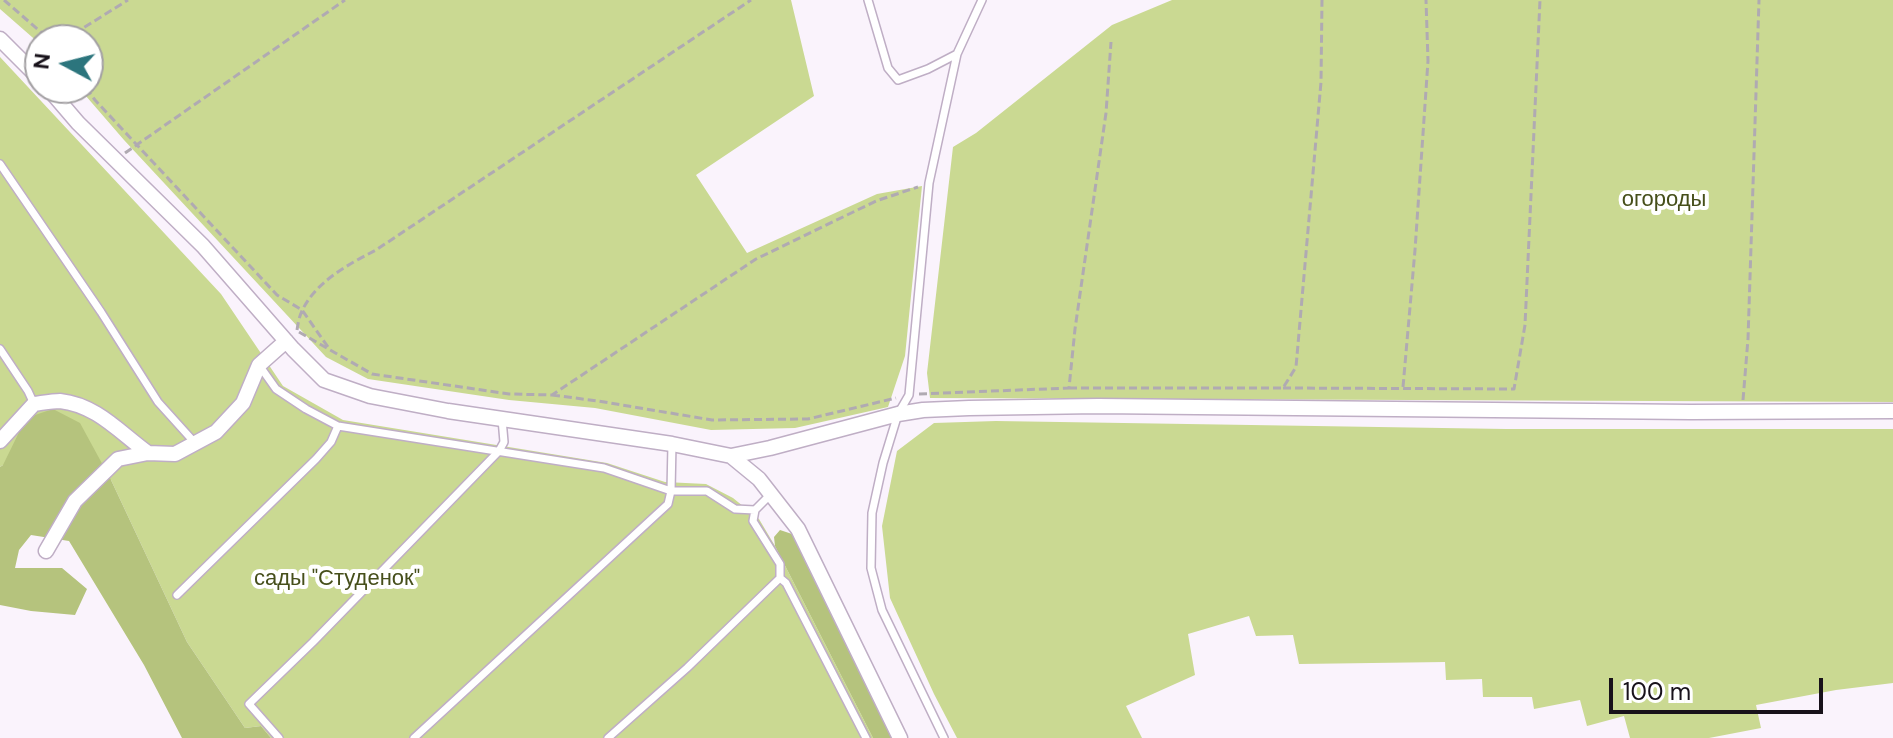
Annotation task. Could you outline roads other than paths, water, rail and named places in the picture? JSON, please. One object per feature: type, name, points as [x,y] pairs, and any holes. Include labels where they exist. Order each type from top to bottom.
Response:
[{"type":"street","points":[[0,39],[24,61]]},
{"type":"street","points":[[62,104],[203,246],[324,380],[370,396],[448,411],[672,444],[731,456],[898,414],[969,408],[1893,411]]},
{"type":"street","points":[[46,551],[75,501],[118,459],[148,453],[175,454],[216,432],[243,403],[259,365],[286,341]]},
{"type":"street","points":[[0,441],[34,404],[58,401],[85,407],[113,423],[148,453]]},
{"type":"street","points":[[731,456],[759,479],[798,529],[900,738]]},
{"type":"lane","points":[[868,0],[888,68],[898,80],[957,54]]},
{"type":"lane","points":[[944,738],[882,610],[871,568],[872,513],[898,414],[909,395],[929,183],[957,54],[982,0]]},
{"type":"lane","points":[[0,164],[158,402],[195,443]]},
{"type":"lane","points":[[0,349],[34,404]]},
{"type":"lane","points":[[259,365],[276,389],[338,426],[604,468],[671,491],[707,491],[735,509],[755,510]]},
{"type":"lane","points":[[279,738],[249,704],[499,451],[504,442],[502,419]]},
{"type":"lane","points":[[177,595],[316,459],[331,442],[338,426]]},
{"type":"lane","points":[[414,738],[668,504],[672,444]]},
{"type":"lane","points":[[608,738],[687,668],[780,578],[780,564],[753,521],[755,510],[771,494]]},
{"type":"lane","points":[[780,578],[786,583],[866,738]]},
{"type":"park label","name":"огороды","points":[[1664,200]]},
{"type":"park label","name":"сады \"Студенок\"","points":[[337,579]]}]
